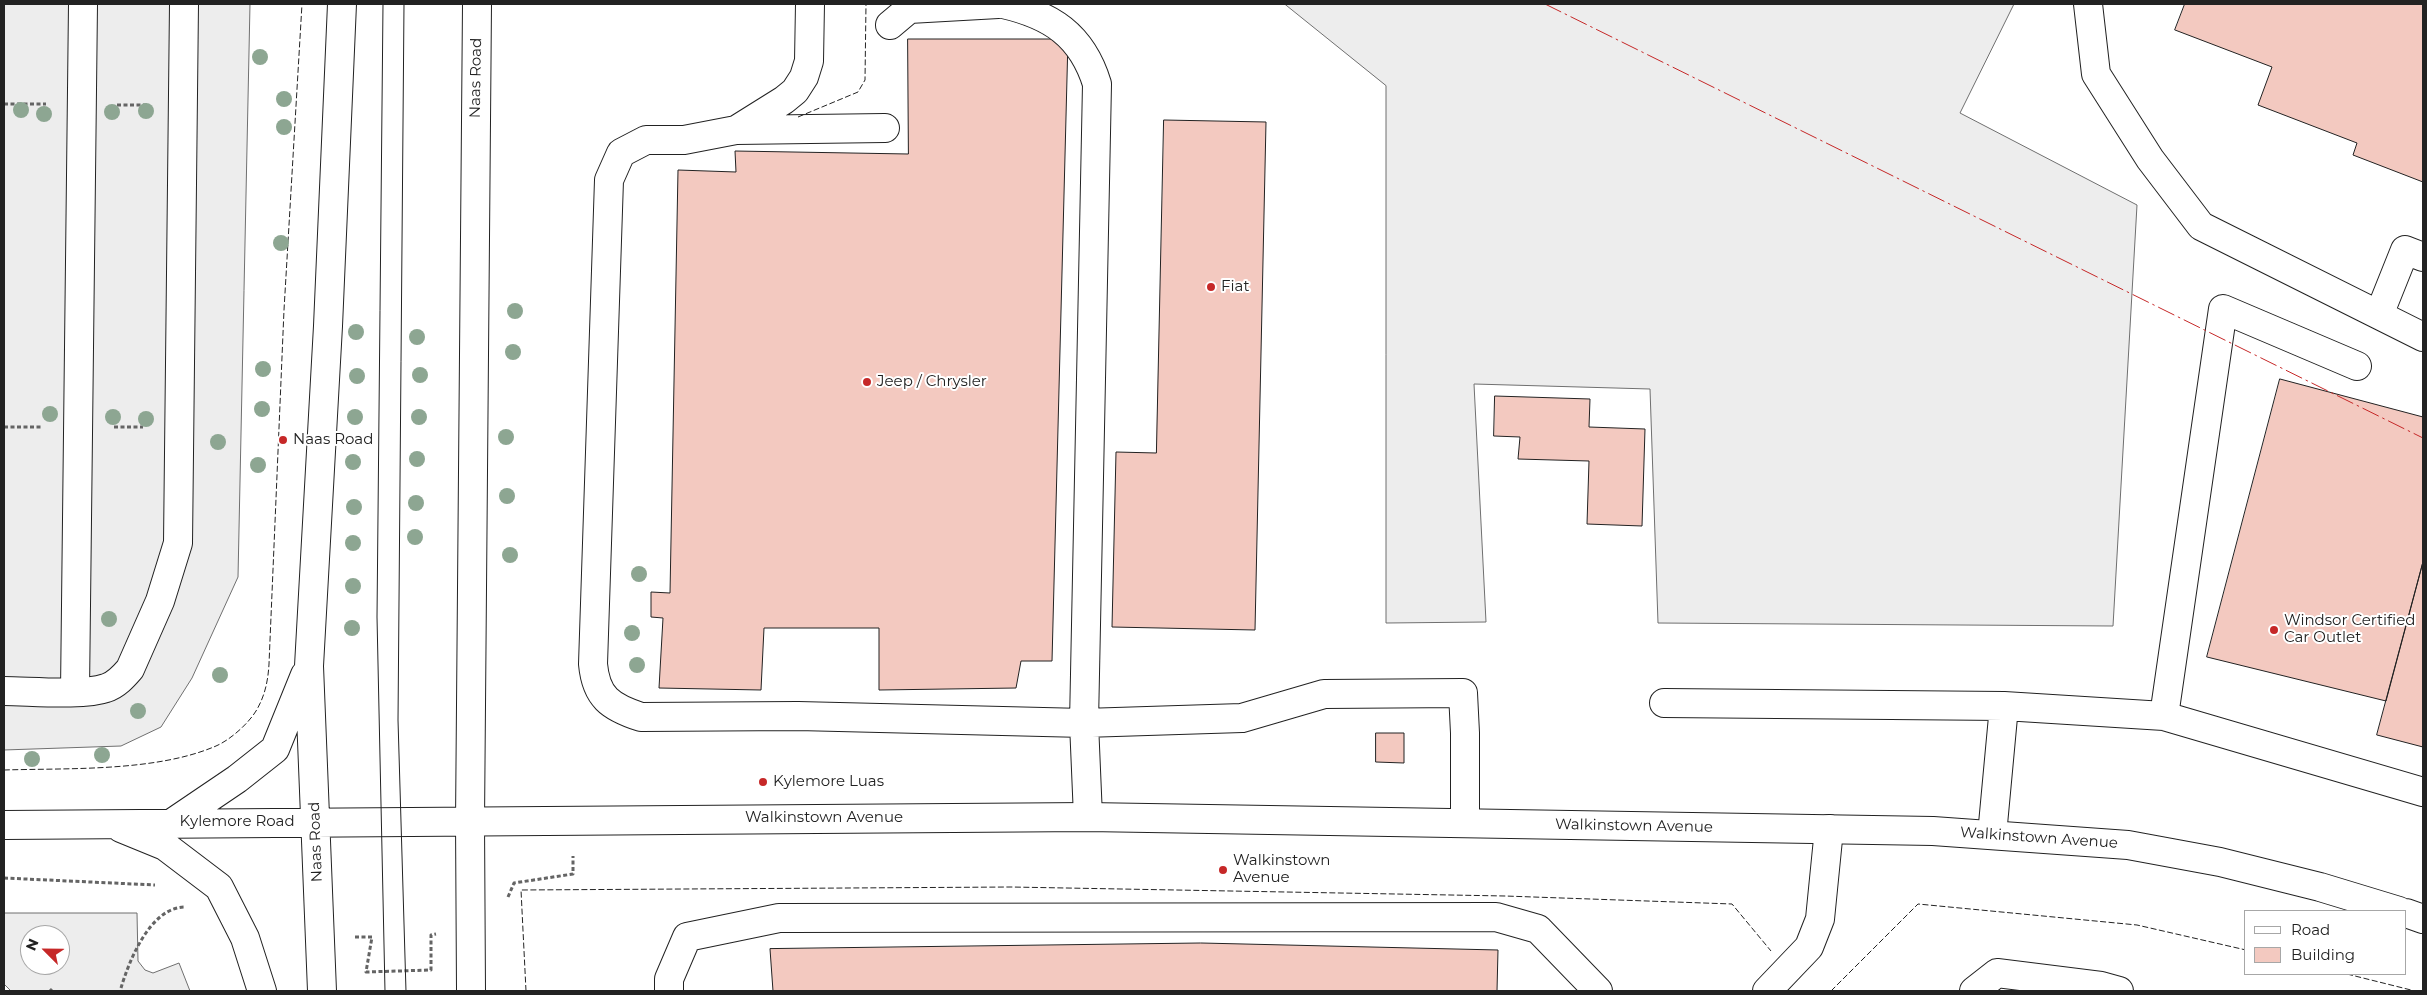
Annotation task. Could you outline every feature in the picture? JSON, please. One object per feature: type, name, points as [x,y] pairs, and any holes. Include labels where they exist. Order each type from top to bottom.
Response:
[{"type":"main road","points":[[75,691],[83,4]]},
{"type":"main road","points":[[4,691],[75,691],[106,688],[120,680],[130,669],[160,601],[178,543],[184,4]]},
{"type":"main road","name":"Naas Road","points":[[322,991],[309,666],[329,317],[342,4]]},
{"type":"main road","name":"Naas Road","points":[[472,991],[470,821],[477,4]]},
{"type":"main road","points":[[736,130],[784,100],[794,91],[804,76],[809,61],[810,4]]},
{"type":"main road","points":[[890,25],[909,9],[998,4]]},
{"type":"main road","points":[[1002,4],[1026,9],[1041,16],[1073,38],[1090,62],[1097,84],[1084,723],[1088,817]]},
{"type":"main road","points":[[2088,4],[2096,74],[2150,160],[2200,226],[2423,337]]},
{"type":"main road","points":[[885,128],[736,130],[684,140],[646,140],[621,153],[609,180],[593,654],[595,682],[603,696],[618,710],[641,716],[798,716],[1084,723],[1242,718],[1324,694],[1463,693],[1465,732],[1464,823]]},
{"type":"main road","points":[[2379,315],[2405,250],[2423,258]]},
{"type":"main road","points":[[2164,716],[2223,309],[2357,366]]},
{"type":"main road","points":[[172,822],[238,778],[275,749],[309,666]]},
{"type":"main road","points":[[1664,703],[2004,706],[2164,716],[2423,792]]},
{"type":"main road","points":[[1992,835],[2004,706]]},
{"type":"main road","name":"Walkinstown Avenue","points":[[470,821],[1088,817],[1933,831],[2128,845],[2210,860],[2320,887],[2396,910]]},
{"type":"main road","name":"Kylemore Road","points":[[4,824],[470,821]]},
{"type":"main road","points":[[110,823],[165,846],[220,887],[245,938],[262,991]]},
{"type":"main road","points":[[1767,991],[1809,947],[1820,919],[1829,829]]},
{"type":"main road","points":[[2407,913],[2423,919]]},
{"type":"main road","points":[[669,991],[669,978],[687,937],[778,918],[1496,917],[1538,929],[1598,991]]},
{"type":"main road","points":[[1974,991],[1997,973],[2101,986],[2119,991]]},
{"type":"path","points":[[4,878],[162,885]]},
{"type":"path","points":[[121,988],[130,960],[155,922],[171,910],[182,907],[190,908]]},
{"type":"path","points":[[366,972],[431,970]]},
{"type":"shaded area","points":[[4,4],[250,4],[238,577],[192,678],[161,727],[121,746],[4,750]]},
{"type":"shaded area","points":[[1285,4],[2014,4],[1960,113],[2137,205],[2113,626],[1658,623],[1650,389],[1474,384],[1486,622],[1386,623],[1386,86]]},
{"type":"shaded area","points":[[4,913],[137,913],[138,961],[145,970],[153,973],[179,963],[190,991],[11,991],[4,984]]},
{"type":"building","points":[[2185,4],[2423,4],[2423,182],[2353,155],[2357,143],[2258,105],[2272,67],[2175,30]]},
{"type":"building","name":"Jeep / Chrysler","points":[[908,39],[1068,39],[1052,661],[1021,661],[1016,688],[879,690],[879,628],[764,628],[761,690],[659,688],[663,618],[651,617],[651,592],[670,593],[678,170],[736,172],[735,151],[908,154]]},
{"type":"building","name":"Fiat","points":[[1164,120],[1266,122],[1255,630],[1112,627],[1116,452],[1156,453]]},
{"type":"building","points":[[2280,379],[2423,417],[2423,562],[2386,701],[2207,657]]},
{"type":"building","points":[[1495,396],[1590,399],[1589,427],[1645,429],[1642,526],[1587,524],[1589,461],[1518,459],[1520,437],[1494,436]]},
{"type":"building","points":[[2423,562],[2423,747],[2377,735]]},
{"type":"building","points":[[1376,733],[1404,733],[1404,763],[1376,762]]},
{"type":"building","points":[[1201,943],[1498,950],[1497,991],[773,991],[770,949]]},
{"type":"tram line","points":[[383,4],[377,617],[385,991]]},
{"type":"tram line","points":[[404,4],[398,720],[406,991]]},
{"type":"fence","points":[[4,770],[111,767],[167,760],[192,754],[216,746],[233,736],[253,716],[262,700],[269,664],[284,310],[302,4]]},
{"type":"fence","points":[[798,117],[858,92],[865,80],[866,4]]},
{"type":"fence","points":[[526,991],[521,890],[1011,887],[1505,896],[1732,904],[1771,951]]},
{"type":"fence","points":[[1831,991],[1918,904],[2137,925],[2244,950]]},
{"type":"fence","points":[[2351,975],[2415,991]]},
{"type":"power","points":[[1545,4],[2423,438]]},
{"type":"place","name":"Fiat","points":[[1211,287]]},
{"type":"place","name":"Jeep / Chrysler","points":[[867,382]]},
{"type":"place","name":"Naas Road","points":[[283,440]]},
{"type":"place","name":"Windsor Certified Car Outlet","points":[[2274,630]]},
{"type":"place","name":"Kylemore Luas","points":[[763,782]]},
{"type":"place","name":"Walkinstown Avenue","points":[[1223,870]]}]
